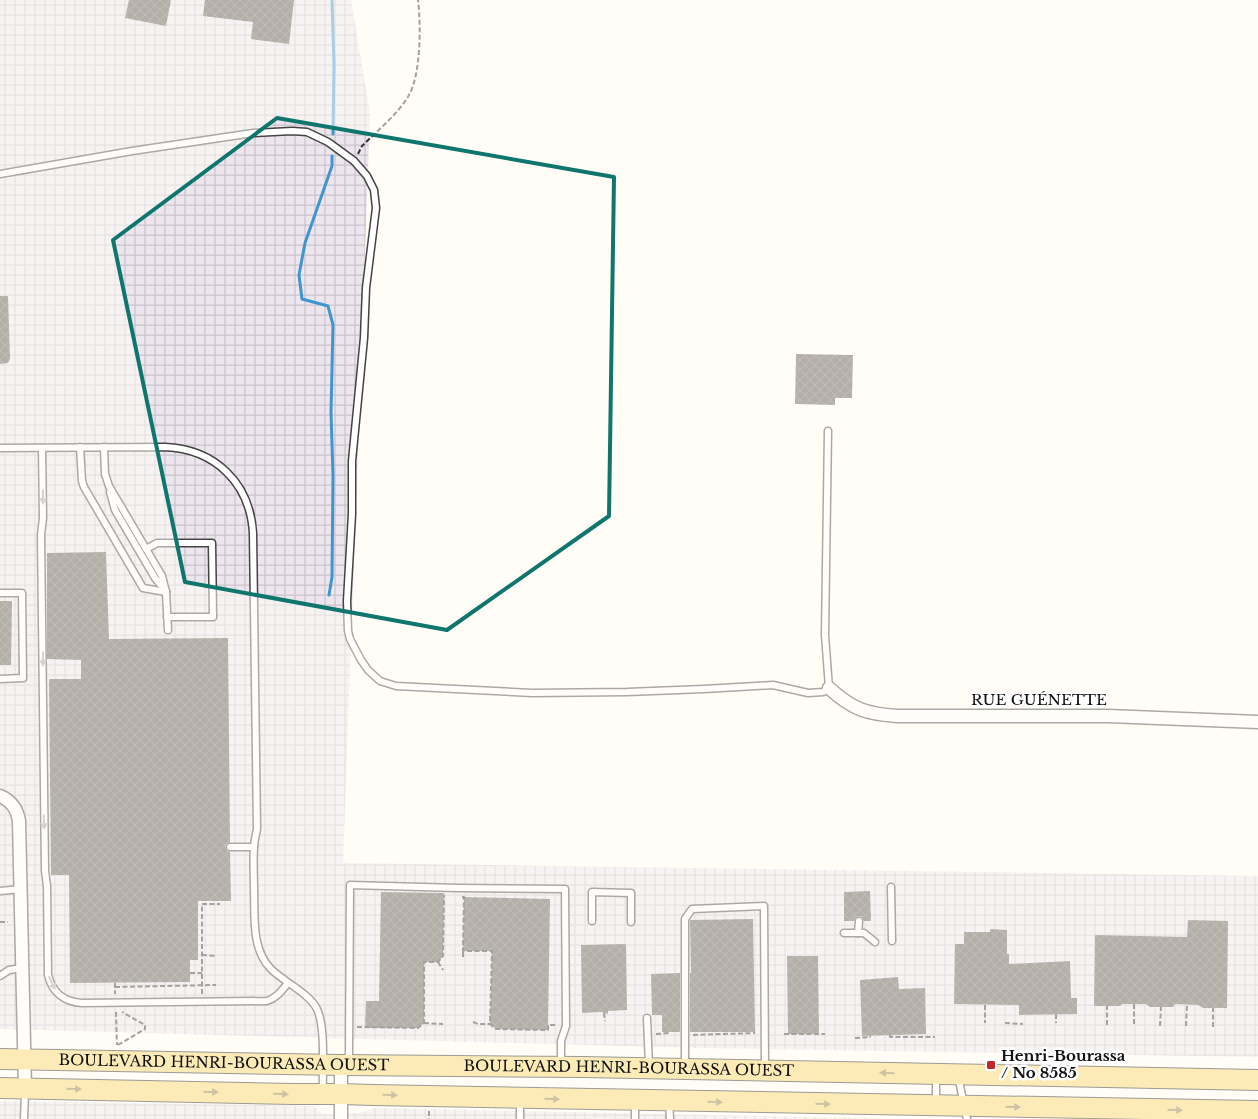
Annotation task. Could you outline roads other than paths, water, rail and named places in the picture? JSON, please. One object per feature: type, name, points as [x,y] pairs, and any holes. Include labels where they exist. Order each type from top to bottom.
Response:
[{"type":"main road","name":"BOULEVARD HENRI-BOURASSA OUEST","points":[[0,1059],[1258,1080]]},
{"type":"main road","name":"BOULEVARD HENRI-BOURASSA OUEST","points":[[0,1088],[520,1098],[635,1110],[936,1105],[965,1112],[1256,1114]]},
{"type":"street","name":"RUE GUÉNETTE","points":[[828,688],[853,707],[880,715],[1108,716],[1258,722]]},
{"type":"street","points":[[0,796],[10,802],[15,808],[19,821],[25,1088]]},
{"type":"street","points":[[332,1065],[332,1094],[341,1119]]},
{"type":"lane","points":[[0,174],[151,148],[253,133],[292,131],[307,132],[328,142],[354,161],[367,176],[374,190],[376,208],[364,302],[364,338],[352,461],[348,631],[361,660],[368,670],[380,681],[396,686],[532,693],[627,692],[773,685],[808,693],[823,692],[828,688],[825,635],[828,431]]},
{"type":"lane","points":[[104,447],[105,474],[115,510],[155,578],[166,592]]},
{"type":"lane","points":[[0,448],[180,448],[209,458],[227,472],[241,489],[248,503],[252,518],[253,544],[257,829],[254,847],[255,925],[257,940],[260,952],[266,963],[311,1001],[317,1010],[321,1031],[332,1065],[332,1094]]},
{"type":"lane","points":[[42,448],[43,518],[41,535],[45,871],[47,886],[48,970],[53,988],[59,995],[77,1003],[215,1002],[271,1000],[288,983]]},
{"type":"lane","points":[[80,448],[84,488],[143,588],[166,592]]},
{"type":"lane","points":[[109,486],[162,576],[166,592],[168,630]]},
{"type":"lane","points":[[146,549],[157,543],[212,543],[213,617],[168,617]]},
{"type":"lane","points":[[0,593],[22,593],[23,678],[0,678]]},
{"type":"lane","points":[[230,847],[254,847]]},
{"type":"lane","points":[[332,1065],[349,1055],[350,885],[565,889],[566,1026],[561,1041],[561,1068]]},
{"type":"lane","points":[[891,887],[892,941]]},
{"type":"lane","points":[[0,891],[21,890]]},
{"type":"lane","points":[[592,921],[592,892],[631,893],[631,922]]},
{"type":"lane","points":[[685,1069],[685,919],[692,909],[764,906],[765,1071]]},
{"type":"lane","points":[[858,933],[859,921]]},
{"type":"lane","points":[[844,933],[864,933],[875,942]]},
{"type":"lane","points":[[0,976],[9,970],[22,968]]},
{"type":"lane","points":[[647,1018],[649,1069]]},
{"type":"lane","points":[[936,1074],[936,1105]]},
{"type":"lane","points":[[957,1074],[965,1112]]},
{"type":"lane","points":[[24,1119],[25,1088]]},
{"type":"lane","points":[[520,1098],[520,1119]]},
{"type":"waterway","points":[[332,0],[334,64],[333,134]]},
{"type":"waterway","points":[[329,595],[332,577],[333,476],[331,413],[333,325],[328,306],[302,299],[299,275],[305,243],[332,166],[332,156]]},
{"type":"place","name":"Henri-Bourassa / No 8585","points":[[991,1065]]}]
